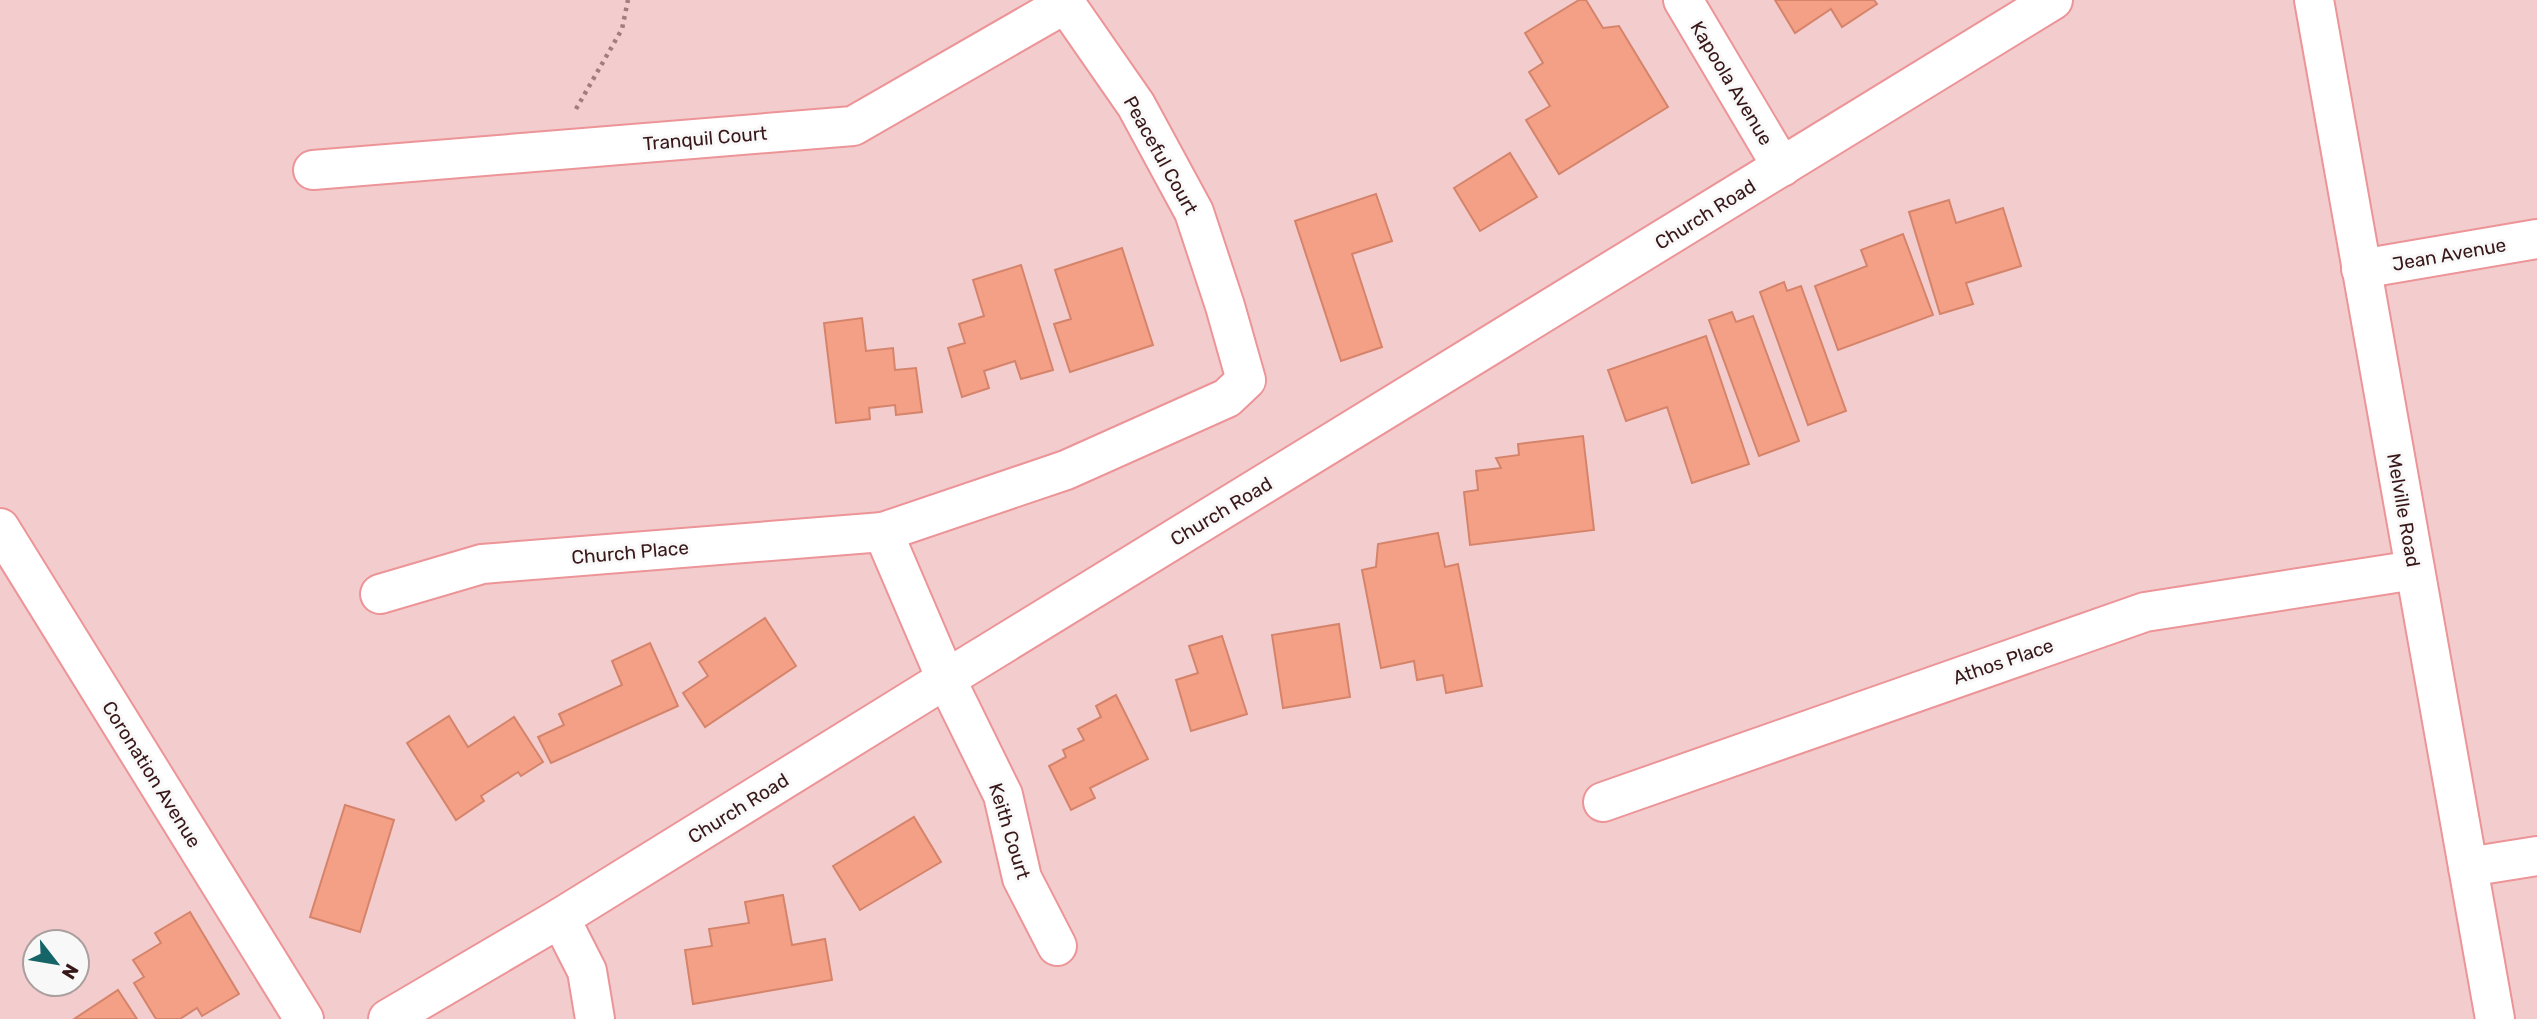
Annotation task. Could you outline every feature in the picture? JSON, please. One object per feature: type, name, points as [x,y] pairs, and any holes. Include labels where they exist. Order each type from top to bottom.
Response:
[{"type":"street","name":"Kapoola Avenue","points":[[1683,0],[1782,167]]},
{"type":"street","name":"Church Road","points":[[388,1019],[560,918],[2053,0]]},
{"type":"street","name":"Melville Road","points":[[2314,0],[2495,1019]]},
{"type":"street","name":"Tranquil Court","points":[[313,170],[853,125],[1064,2]]},
{"type":"street","name":"Peaceful Court","points":[[1064,2],[1136,105],[1194,212],[1246,380],[1227,398]]},
{"type":"street","name":"Jean Avenue","points":[[2361,269],[2537,239]]},
{"type":"street","name":"Church Place","points":[[380,594],[482,564],[883,531],[1066,470],[1227,398]]},
{"type":"street","name":"Coronation Avenue","points":[[0,528],[304,1019]]},
{"type":"street","points":[[883,531],[946,679]]},
{"type":"street","name":"Athos Place","points":[[1603,802],[2145,612],[2415,570]]},
{"type":"street","name":"Keith Court","points":[[946,679],[1003,795],[1022,878],[1056,946]]},
{"type":"street","points":[[2468,867],[2537,856]]},
{"type":"street","points":[[560,918],[587,971],[596,1019]]},
{"type":"path","points":[[551,151],[622,29],[628,0]]},
{"type":"building","points":[[1579,0],[1586,0],[1603,28],[1619,26],[1668,107],[1559,174],[1526,120],[1550,106],[1529,72],[1543,63],[1525,33]]},
{"type":"building","points":[[1775,0],[1874,0],[1877,4],[1842,27],[1831,9],[1795,33]]},
{"type":"building","points":[[1510,153],[1537,197],[1480,231],[1454,188]]},
{"type":"building","points":[[1376,194],[1392,241],[1352,254],[1382,347],[1341,361],[1295,221]]},
{"type":"building","points":[[1949,200],[1956,223],[2003,208],[2021,266],[1966,283],[1973,304],[1940,314],[1909,212]]},
{"type":"building","points":[[1903,234],[1933,315],[1838,350],[1815,286],[1867,266],[1861,250]]},
{"type":"building","points":[[1122,248],[1153,345],[1070,372],[1054,324],[1071,319],[1055,270]]},
{"type":"building","points":[[1021,265],[1053,370],[1021,379],[1015,361],[984,371],[989,388],[962,397],[948,348],[965,343],[959,324],[984,316],[973,280]]},
{"type":"building","points":[[1784,282],[1787,291],[1801,286],[1846,411],[1808,425],[1760,292]]},
{"type":"building","points":[[1732,312],[1736,322],[1753,316],[1799,441],[1759,456],[1709,320]]},
{"type":"building","points":[[862,318],[866,351],[893,348],[895,370],[916,368],[922,412],[896,415],[895,405],[869,408],[870,419],[836,423],[824,323]]},
{"type":"building","points":[[1706,336],[1749,464],[1692,483],[1667,407],[1626,421],[1608,370]]},
{"type":"building","points":[[1583,436],[1594,530],[1470,545],[1464,492],[1478,490],[1476,471],[1501,468],[1496,458],[1519,455],[1518,444]]},
{"type":"building","points":[[1438,533],[1445,567],[1458,564],[1482,686],[1446,693],[1443,675],[1417,680],[1414,661],[1381,668],[1362,570],[1376,567],[1378,544]]},
{"type":"building","points":[[765,618],[796,666],[705,727],[683,693],[708,676],[699,662]]},
{"type":"building","points":[[1339,624],[1350,697],[1283,708],[1272,635]]},
{"type":"building","points":[[1222,636],[1247,714],[1191,731],[1176,680],[1198,673],[1189,646]]},
{"type":"building","points":[[650,643],[678,706],[551,763],[538,737],[564,725],[559,714],[622,685],[612,661]]},
{"type":"building","points":[[1116,695],[1148,759],[1090,788],[1095,798],[1071,810],[1049,766],[1066,757],[1063,750],[1084,740],[1078,729],[1101,717],[1096,706]]},
{"type":"building","points":[[449,716],[468,747],[514,717],[543,762],[521,776],[518,772],[481,796],[484,801],[456,820],[407,743]]},
{"type":"building","points":[[345,805],[394,820],[360,932],[310,917]]},
{"type":"building","points":[[914,817],[941,862],[860,910],[833,866]]},
{"type":"building","points":[[783,895],[792,945],[825,939],[832,980],[693,1004],[685,950],[712,946],[709,929],[749,923],[745,902]]},
{"type":"building","points":[[190,912],[239,994],[202,1016],[197,1008],[180,1019],[156,1019],[134,983],[144,977],[133,960],[161,943],[155,933]]},
{"type":"building","points":[[118,990],[137,1019],[74,1019]]}]
